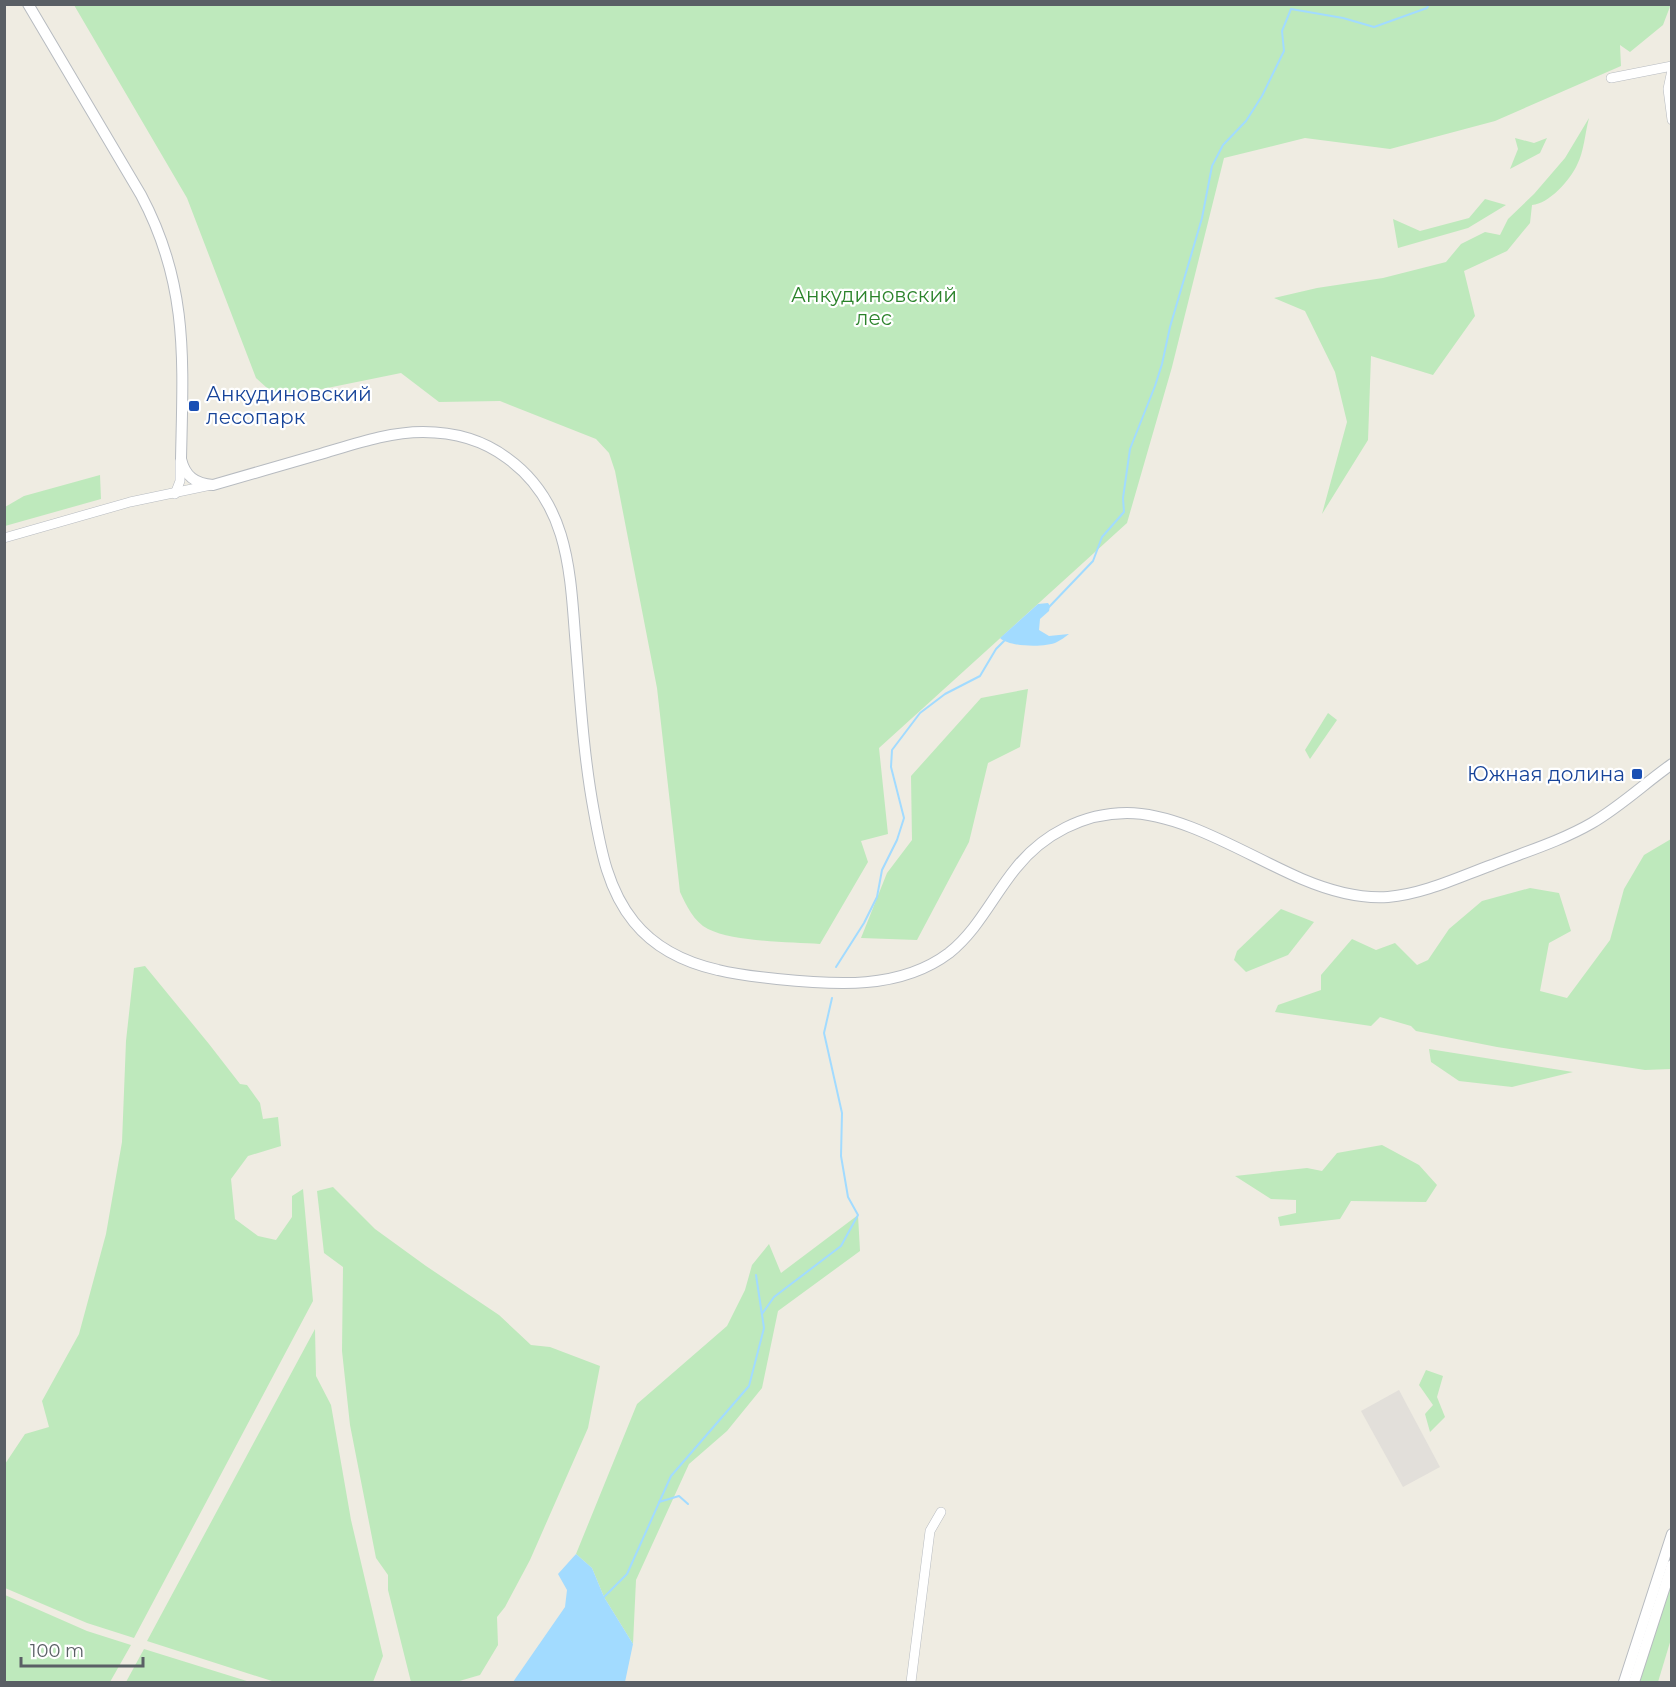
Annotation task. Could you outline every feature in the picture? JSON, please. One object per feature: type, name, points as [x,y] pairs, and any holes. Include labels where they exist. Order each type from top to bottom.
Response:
[{"type":"street","points":[[28,4],[141,195],[167,256],[177,293],[182,336],[180,481],[175,494]]},
{"type":"street","points":[[1611,78],[1671,68],[1668,89],[1671,120]]},
{"type":"street","points":[[4,538],[130,502],[213,485],[367,440],[422,432],[456,435],[485,445],[507,457],[536,484],[552,510],[568,562],[588,777],[603,859],[610,881],[630,916],[655,942],[685,960],[722,971],[795,981],[840,983],[880,981],[913,973],[944,956],[956,946],[982,916],[1015,868],[1041,842],[1067,827],[1099,816],[1132,813],[1160,816],[1322,887],[1359,895],[1391,897],[1438,885],[1571,833],[1611,810],[1671,764]]},
{"type":"street","points":[[180,459],[183,468],[192,479],[198,483],[213,485]]},
{"type":"street","points":[[910,1683],[930,1531],[940,1512]]},
{"type":"street","points":[[1624,1683],[1671,1534]]},
{"type":"street","points":[[1634,1683],[1671,1565]]},
{"type":"shaded area","points":[[1399,1390],[1440,1467],[1403,1487],[1361,1411]]},
{"type":"green space","name":"Анкудиновский лес","points":[[1671,4],[1663,25],[1630,52],[1620,45],[1621,66],[1495,121],[1390,149],[1305,138],[1224,158],[1172,367],[1127,523],[879,748],[888,834],[861,841],[868,862],[820,944],[732,937],[708,929],[695,918],[680,892],[657,688],[615,471],[609,453],[596,439],[500,401],[439,402],[401,373],[278,398],[256,378],[187,198],[74,5]]},
{"type":"green space","points":[[1589,118],[1579,160],[1564,184],[1552,196],[1539,204],[1532,205],[1530,223],[1507,251],[1464,271],[1475,316],[1433,375],[1371,356],[1368,440],[1322,514],[1347,422],[1335,372],[1305,311],[1274,298],[1317,288],[1383,278],[1446,262],[1461,244],[1485,232],[1500,235],[1508,219],[1534,194],[1565,158]]},
{"type":"green space","points":[[1515,138],[1534,143],[1547,138],[1540,153],[1510,169],[1518,149]]},
{"type":"green space","points":[[1485,199],[1506,205],[1468,228],[1398,248],[1393,219],[1420,231],[1469,218]]},
{"type":"green space","points":[[100,475],[101,499],[5,526],[5,507],[24,496]]},
{"type":"green space","points":[[1028,689],[1020,747],[988,763],[969,842],[917,940],[861,938],[887,873],[912,840],[911,776],[981,698]]},
{"type":"green space","points":[[1328,713],[1337,720],[1310,759],[1305,750]]},
{"type":"green space","points":[[1671,839],[1671,1069],[1645,1070],[1497,1047],[1416,1031],[1411,1026],[1380,1017],[1371,1026],[1275,1012],[1278,1005],[1321,990],[1321,975],[1352,939],[1376,950],[1395,943],[1417,965],[1428,960],[1449,929],[1482,901],[1530,888],[1559,893],[1571,931],[1549,943],[1540,991],[1567,998],[1610,940],[1624,889],[1644,855]]},
{"type":"green space","points":[[1281,909],[1314,922],[1288,955],[1246,972],[1234,960],[1237,951]]},
{"type":"green space","points":[[145,966],[240,1084],[247,1085],[260,1103],[263,1119],[278,1117],[281,1146],[248,1156],[231,1179],[235,1219],[258,1236],[276,1240],[292,1217],[292,1196],[303,1189],[313,1301],[134,1638],[87,1623],[5,1588],[5,1464],[25,1434],[49,1427],[42,1401],[79,1334],[106,1234],[122,1142],[126,1041],[134,968]]},
{"type":"green space","points":[[1429,1049],[1573,1072],[1512,1087],[1459,1081],[1431,1062]]},
{"type":"green space","points":[[1382,1145],[1419,1165],[1437,1185],[1426,1202],[1351,1201],[1340,1219],[1280,1226],[1278,1217],[1296,1213],[1296,1200],[1271,1199],[1235,1176],[1307,1168],[1322,1171],[1337,1153]]},
{"type":"green space","points":[[333,1187],[375,1229],[499,1315],[531,1345],[550,1347],[600,1366],[588,1428],[530,1560],[505,1607],[497,1617],[498,1645],[480,1675],[456,1682],[411,1682],[388,1590],[388,1575],[376,1558],[350,1425],[342,1351],[343,1267],[324,1253],[317,1191]]},
{"type":"green space","points":[[858,1215],[860,1251],[778,1311],[762,1388],[727,1431],[689,1464],[636,1580],[633,1644],[604,1597],[592,1568],[576,1554],[637,1404],[727,1326],[745,1290],[752,1265],[769,1244],[781,1273]]},
{"type":"green space","points":[[315,1329],[316,1376],[331,1405],[351,1520],[383,1656],[373,1682],[275,1682],[147,1641]]},
{"type":"green space","points":[[1426,1370],[1443,1376],[1437,1397],[1445,1417],[1430,1432],[1425,1414],[1433,1405],[1419,1385]]},
{"type":"green space","points":[[1671,1579],[1671,1639],[1658,1682],[1639,1682]]},
{"type":"green space","points":[[5,1595],[87,1631],[131,1645],[110,1682],[5,1682]]},
{"type":"green space","points":[[144,1649],[250,1682],[126,1682]]},
{"type":"water","points":[[1048,603],[1049,611],[1040,619],[1039,630],[1049,636],[1069,634],[1057,642],[1036,646],[1019,645],[1000,638],[1038,604]]},
{"type":"water","points":[[576,1554],[592,1568],[604,1597],[633,1644],[625,1682],[513,1682],[565,1607],[567,1590],[558,1574]]},
{"type":"waterway","points":[[1049,607],[1093,561],[1102,537],[1124,512],[1123,498],[1130,449],[1162,364],[1170,327],[1202,218],[1212,166],[1223,145],[1246,121],[1262,96],[1284,51],[1282,31],[1291,9],[1343,18],[1374,27],[1427,8],[1429,4]]},
{"type":"waterway","points":[[836,967],[864,923],[877,897],[882,870],[897,840],[904,818],[891,767],[892,750],[920,713],[945,694],[980,676],[996,649],[1004,641]]},
{"type":"waterway","points":[[762,1314],[774,1297],[841,1246],[858,1215],[848,1197],[841,1156],[842,1113],[824,1033],[832,998]]},
{"type":"waterway","points":[[604,1597],[627,1574],[671,1476],[749,1386],[764,1328],[756,1275]]},
{"type":"waterway","points":[[659,1502],[679,1496],[688,1504]]},
{"type":"place","name":"Анкудиновский лесопарк","points":[[194,406]]},
{"type":"place","name":"Южная долина","points":[[1637,774]]}]
